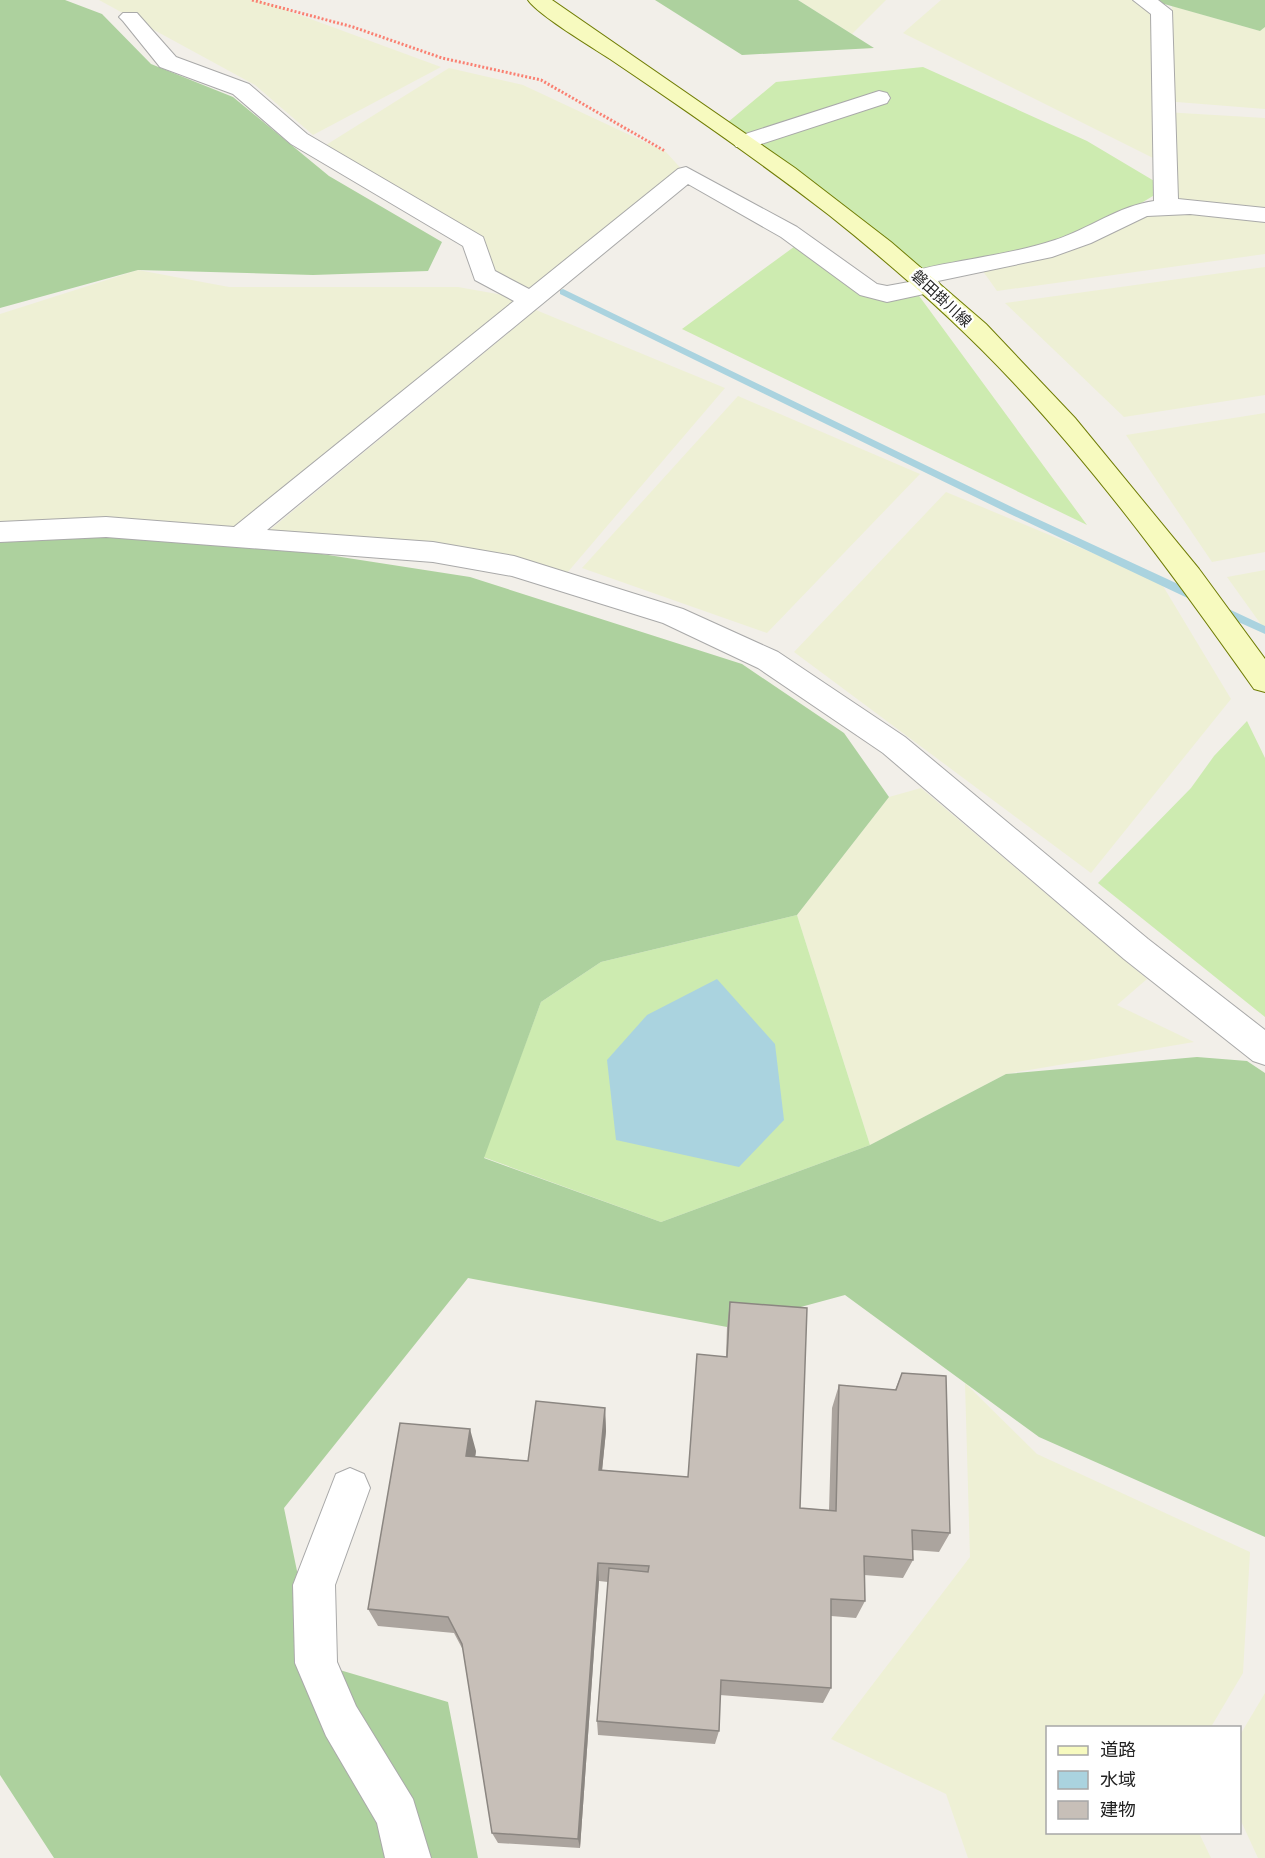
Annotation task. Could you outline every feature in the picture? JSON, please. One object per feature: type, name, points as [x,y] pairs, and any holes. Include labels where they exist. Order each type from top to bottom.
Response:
[{"type":"main road","name":"磐田掛川線","points":[[538,0],[744,142],[846,216],[923,282],[1009,364],[1097,462],[1186,570],[1259,665]]},
{"type":"street","points":[[1143,0],[1161,11],[1166,206]]},
{"type":"street","points":[[130,18],[168,62],[241,89],[299,139],[474,242],[484,275],[531,300]]},
{"type":"street","points":[[744,142],[879,98]]},
{"type":"street","points":[[240,537],[686,174],[789,232],[869,290],[887,294],[1072,241],[1127,214],[1166,206],[1265,215]]},
{"type":"street","points":[[0,532],[106,527],[434,552],[514,566],[673,616],[768,660],[894,745],[1136,949],[1265,1050]]},
{"type":"street","points":[[350,1488],[314,1585],[316,1663],[341,1721],[397,1815],[408,1858]]},
{"type":"path","points":[[252,0],[353,27],[442,58],[541,80],[666,152],[686,174]]},
{"type":"green space","points":[[0,0],[65,0],[102,14],[151,64],[233,97],[329,176],[442,242],[428,271],[313,275],[138,270],[0,308]]},
{"type":"green space","points":[[99,0],[259,0],[441,67],[313,135],[255,85]]},
{"type":"green space","points":[[655,0],[798,0],[874,48],[742,55]]},
{"type":"green space","points":[[798,0],[886,0],[852,34]]},
{"type":"green space","points":[[941,0],[1136,0],[1161,11],[1164,93],[1172,6],[1260,31],[1265,27],[1265,109],[1164,101],[1164,112],[1265,118],[1265,254],[997,291],[980,267],[1166,206],[1165,164],[903,33]]},
{"type":"green space","points":[[1150,0],[1265,0],[1265,27],[1260,31]]},
{"type":"green space","points":[[923,67],[1087,141],[1166,188],[1084,238],[918,277],[722,127],[776,82]]},
{"type":"green space","points":[[449,68],[523,85],[666,152],[686,174],[542,291],[484,275],[462,235],[318,150]]},
{"type":"green space","points":[[802,241],[869,290],[914,289],[1087,525],[682,329]]},
{"type":"green space","points":[[1265,267],[1265,395],[1124,417],[1005,303]]},
{"type":"green space","points":[[138,270],[229,287],[458,287],[531,300],[235,537],[0,535],[0,314]]},
{"type":"green space","points":[[536,310],[725,388],[561,580],[479,559],[259,539]]},
{"type":"green space","points":[[738,396],[920,474],[767,633],[582,568]]},
{"type":"green space","points":[[1265,413],[1265,552],[1212,562],[1126,435]]},
{"type":"green space","points":[[946,492],[1160,581],[1231,699],[1091,873],[794,652]]},
{"type":"green space","points":[[186,533],[470,577],[742,664],[844,733],[889,797],[797,915],[601,962],[541,1002],[484,1158],[661,1222],[870,1145],[1006,1074],[1197,1057],[1247,1061],[1265,1073],[1265,1537],[1039,1437],[845,1295],[727,1327],[468,1278],[284,1508],[316,1663],[448,1702],[478,1858],[54,1858],[0,1775],[0,537]]},
{"type":"green space","points":[[1265,570],[1265,630],[1227,577]]},
{"type":"green space","points":[[1247,721],[1265,758],[1265,1017],[1098,883],[1191,788],[1214,756]]},
{"type":"green space","points":[[921,788],[1147,979],[1117,1005],[1194,1042],[1006,1074],[870,1145],[797,915],[889,797]]},
{"type":"green space","points":[[797,915],[870,1145],[661,1222],[483,1157],[541,1002],[601,962]]},
{"type":"green space","points":[[965,1383],[1037,1454],[1250,1552],[1243,1673],[1212,1726],[1046,1726],[1046,1834],[1199,1834],[1211,1858],[968,1858],[946,1794],[831,1739],[970,1557]]},
{"type":"green space","points":[[1265,1693],[1265,1858],[1258,1858],[1241,1821],[1241,1733]]},
{"type":"water","points":[[717,979],[775,1044],[784,1120],[739,1167],[616,1140],[607,1060],[647,1015]]},
{"type":"building","points":[[730,1302],[807,1308],[800,1508],[836,1511],[839,1385],[896,1390],[902,1373],[946,1376],[950,1533],[912,1530],[913,1560],[864,1556],[865,1601],[831,1599],[831,1688],[721,1680],[719,1731],[597,1721],[609,1568],[648,1572],[649,1566],[598,1563],[578,1839],[492,1833],[462,1644],[448,1617],[368,1609],[400,1423],[470,1429],[466,1456],[528,1461],[536,1401],[605,1408],[599,1470],[688,1477],[697,1354],[727,1357]]},
{"type":"waterway","points":[[563,292],[1014,512],[1200,599]]},
{"type":"waterway","points":[[1218,608],[1265,630]]}]
